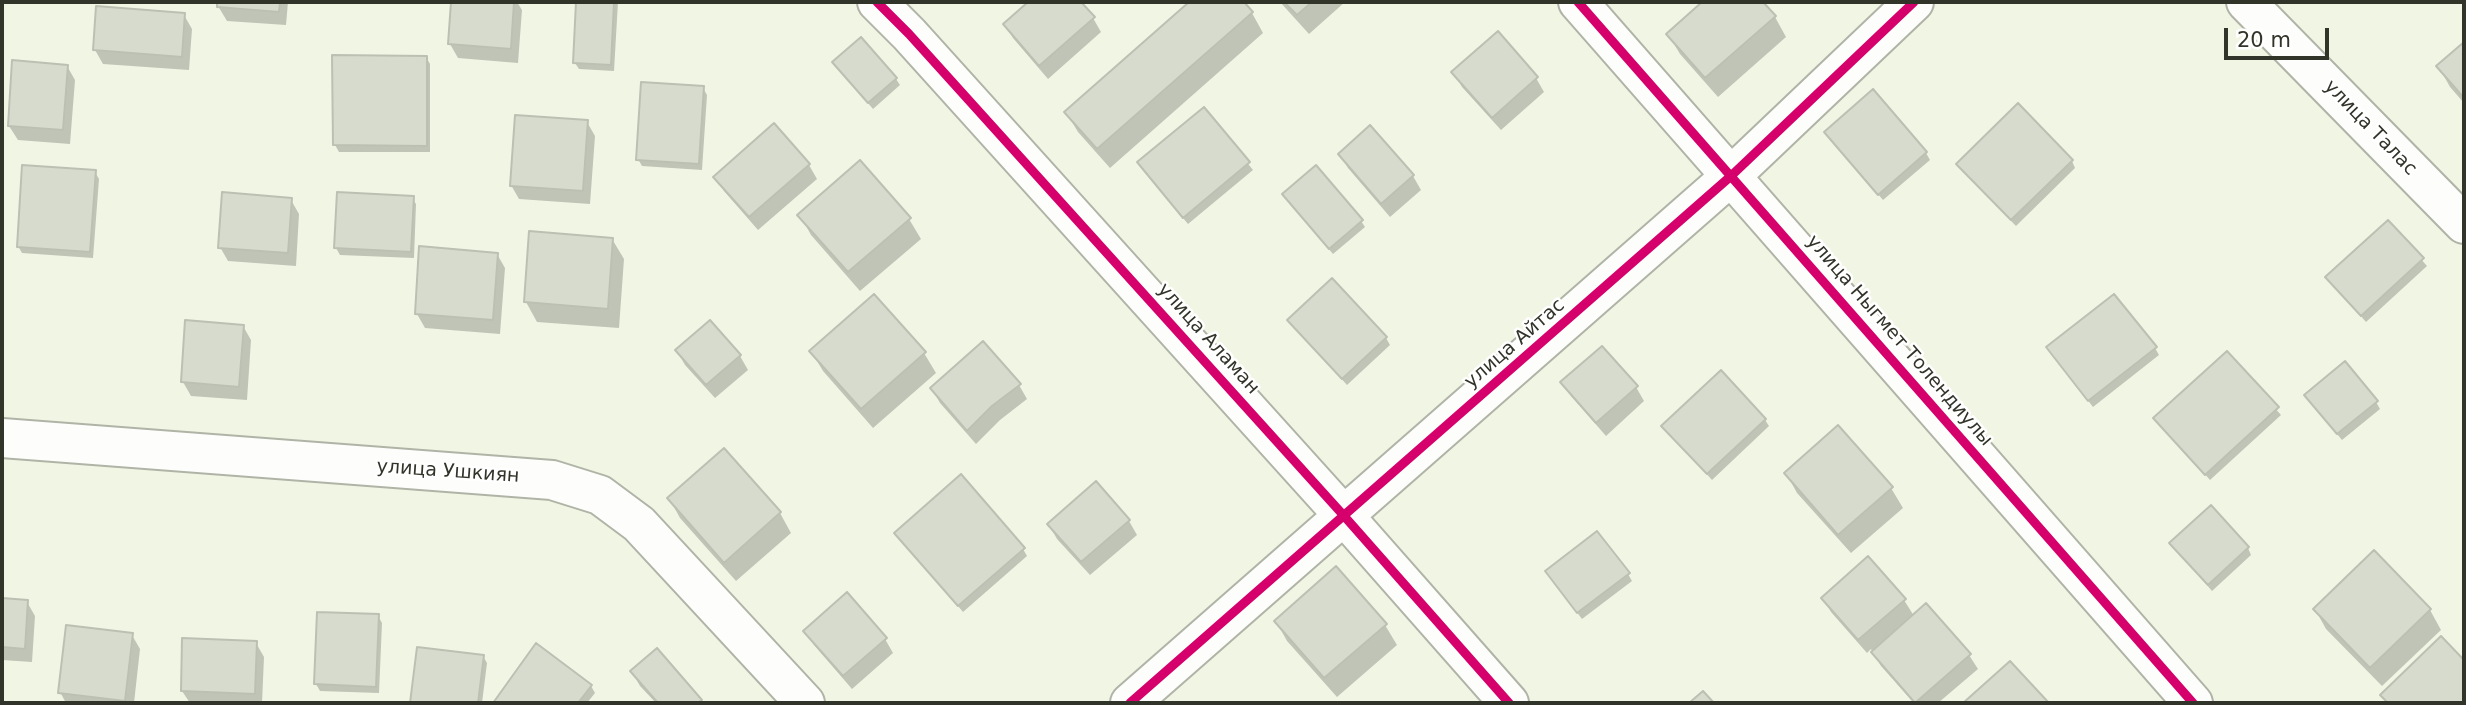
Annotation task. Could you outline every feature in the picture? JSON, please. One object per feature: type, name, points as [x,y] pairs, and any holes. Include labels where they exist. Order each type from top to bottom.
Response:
[{"type":"street","name":"улица Аламан","points":[[877,2],[909,34],[1345,517],[1509,703]]},
{"type":"street","name":"улица Ныгмет Толендиулы","points":[[1578,2],[2193,703]]},
{"type":"street","name":"улица Айтас","points":[[1130,703],[1731,176],[1914,2]]},
{"type":"street","name":"улица Талас","points":[[2246,2],[2464,224]]},
{"type":"street","name":"улица Ушкиян","points":[[2,438],[552,480],[600,495],[639,524],[805,703]]},
{"type":"building","points":[[217,2],[280,2],[279,12],[217,7]]},
{"type":"building","points":[[451,2],[514,2],[511,49],[448,44]]},
{"type":"building","points":[[576,2],[614,2],[611,65],[573,63]]},
{"type":"building","points":[[1028,2],[1081,2],[1095,17],[1039,66],[1003,24]]},
{"type":"building","points":[[1189,2],[1244,2],[1253,12],[1097,149],[1064,112]]},
{"type":"building","points":[[1284,2],[1312,2],[1297,15]]},
{"type":"building","points":[[1702,2],[1763,2],[1776,16],[1705,78],[1666,34]]},
{"type":"building","points":[[96,6],[185,13],[182,57],[93,50]]},
{"type":"building","points":[[1498,31],[1538,77],[1492,118],[1451,72]]},
{"type":"building","points":[[861,37],[897,78],[868,103],[832,62]]},
{"type":"building","points":[[2464,42],[2464,98],[2436,66]]},
{"type":"building","points":[[332,55],[427,56],[427,146],[333,145]]},
{"type":"building","points":[[12,60],[68,65],[63,130],[8,126]]},
{"type":"building","points":[[641,82],[704,86],[699,164],[636,160]]},
{"type":"building","points":[[1873,89],[1927,152],[1878,195],[1824,132]]},
{"type":"building","points":[[2018,103],[2073,160],[2011,220],[1956,164]]},
{"type":"building","points":[[1204,107],[1250,162],[1183,218],[1137,162]]},
{"type":"building","points":[[515,115],[588,120],[583,191],[510,186]]},
{"type":"building","points":[[774,123],[810,164],[749,217],[713,177]]},
{"type":"building","points":[[1370,125],[1414,175],[1381,204],[1338,154]]},
{"type":"building","points":[[860,160],[911,218],[848,272],[797,215]]},
{"type":"building","points":[[22,165],[96,170],[90,252],[17,247]]},
{"type":"building","points":[[1316,165],[1363,220],[1329,249],[1282,194]]},
{"type":"building","points":[[222,192],[292,198],[288,253],[218,248]]},
{"type":"building","points":[[337,192],[414,196],[411,252],[334,248]]},
{"type":"building","points":[[2388,220],[2424,258],[2361,316],[2325,277]]},
{"type":"building","points":[[529,231],[613,238],[608,309],[524,302]]},
{"type":"building","points":[[419,246],[498,253],[493,320],[415,314]]},
{"type":"building","points":[[1332,278],[1387,337],[1342,379],[1287,320]]},
{"type":"building","points":[[874,294],[926,352],[861,409],[809,351]]},
{"type":"building","points":[[2114,294],[2157,347],[2088,401],[2046,347]]},
{"type":"building","points":[[185,320],[244,325],[239,387],[181,382]]},
{"type":"building","points":[[710,320],[741,355],[706,385],[675,350]]},
{"type":"building","points":[[983,341],[1021,384],[992,406],[967,431],[930,388]]},
{"type":"building","points":[[1602,346],[1638,386],[1596,423],[1560,382]]},
{"type":"building","points":[[2227,351],[2279,407],[2205,475],[2153,418]]},
{"type":"building","points":[[2345,361],[2378,401],[2337,434],[2304,395]]},
{"type":"building","points":[[1721,370],[1766,419],[1707,474],[1661,426]]},
{"type":"building","points":[[1838,425],[1893,487],[1838,535],[1784,473]]},
{"type":"building","points":[[724,448],[781,512],[724,563],[667,498]]},
{"type":"building","points":[[961,474],[1025,548],[958,606],[894,533]]},
{"type":"building","points":[[1096,481],[1130,520],[1081,562],[1047,524]]},
{"type":"building","points":[[2211,505],[2249,547],[2208,585],[2169,543]]},
{"type":"building","points":[[1597,531],[1630,573],[1577,613],[1545,571]]},
{"type":"building","points":[[2374,550],[2431,609],[2370,668],[2313,609]]},
{"type":"building","points":[[1868,556],[1906,599],[1858,640],[1821,598]]},
{"type":"building","points":[[1336,566],[1387,624],[1324,678],[1274,621]]},
{"type":"building","points":[[847,592],[887,638],[843,676],[803,631]]},
{"type":"building","points":[[2,598],[28,600],[25,649],[2,647]]},
{"type":"building","points":[[1926,603],[1971,654],[1915,703],[1871,652]]},
{"type":"building","points":[[317,612],[379,614],[376,687],[314,684]]},
{"type":"building","points":[[66,625],[133,633],[125,701],[58,693]]},
{"type":"building","points":[[2441,636],[2464,660],[2464,703],[2388,703],[2380,695]]},
{"type":"building","points":[[182,638],[257,641],[255,694],[181,691]]},
{"type":"building","points":[[536,643],[592,685],[578,703],[493,703]]},
{"type":"building","points":[[417,647],[484,655],[478,703],[410,703]]},
{"type":"building","points":[[657,648],[702,700],[698,703],[658,703],[630,671]]},
{"type":"building","points":[[2010,661],[2049,703],[1963,703]]},
{"type":"building","points":[[1703,691],[1714,703],[1689,703]]},
{"type":"cycle path","points":[[877,2],[909,34],[1345,517],[1509,703]]},
{"type":"cycle path","points":[[1578,2],[2193,703]]},
{"type":"cycle path","points":[[1130,703],[1731,176],[1914,2]]}]
